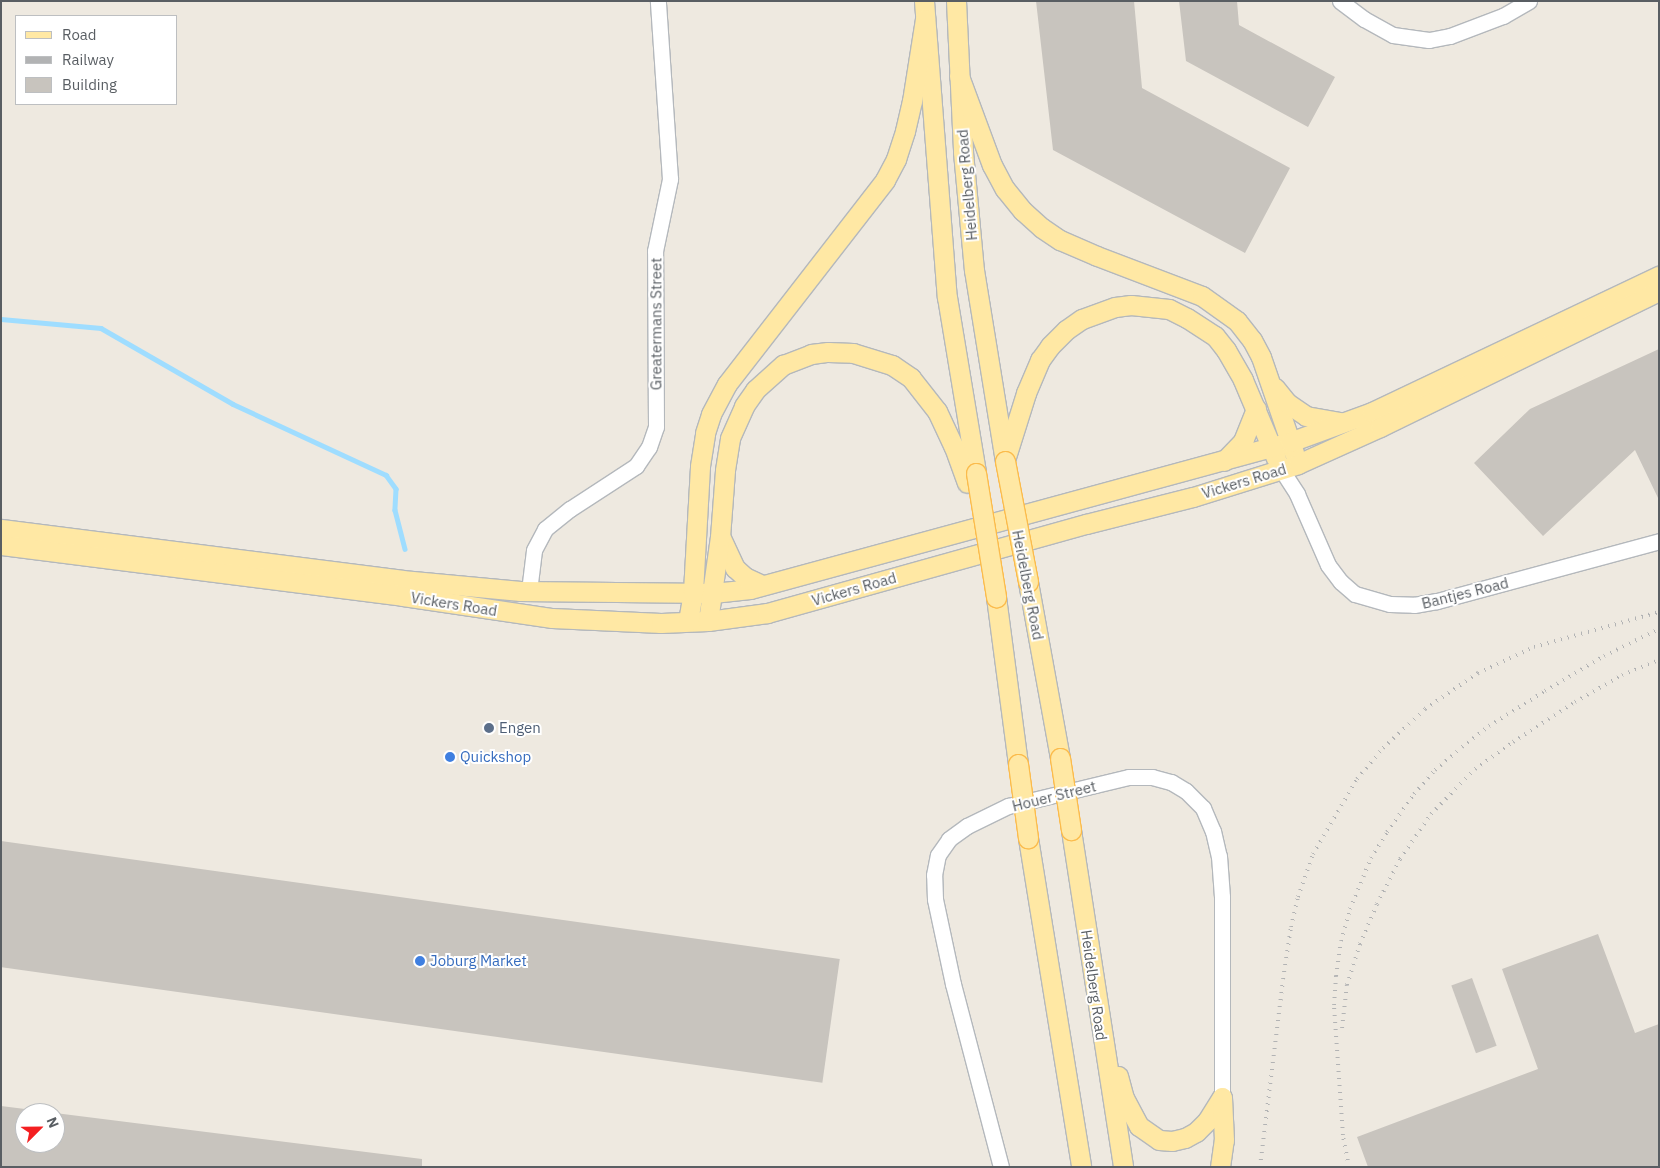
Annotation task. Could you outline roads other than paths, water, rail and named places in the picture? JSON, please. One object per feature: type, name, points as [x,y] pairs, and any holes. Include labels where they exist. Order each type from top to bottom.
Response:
[{"type":"main road","name":"Heidelberg Road","points":[[956,1],[959,76],[974,270],[1005,461],[1060,758],[1096,1006],[1123,1167]]},
{"type":"main road","name":"Heidelberg Road","points":[[924,10],[947,297],[971,478],[996,597],[1028,838],[1081,1167]]},
{"type":"main road","points":[[688,621],[692,592],[700,466],[705,433],[711,414],[727,384],[885,180],[896,159],[907,123],[924,10]]},
{"type":"main road","points":[[959,76],[992,165],[1005,189],[1023,211],[1060,240],[1202,296],[1220,307],[1237,321],[1252,340],[1270,381],[1281,445],[1289,467]]},
{"type":"main road","name":"Vickers Road","points":[[1,529],[402,580],[529,591],[713,593],[762,585],[1281,445],[1346,423],[1659,276]]},
{"type":"main road","name":"Vickers Road","points":[[1,545],[403,596],[552,618],[595,621],[708,621],[768,613],[1086,524],[1193,497],[1289,467],[1380,427],[1659,291]]},
{"type":"main road","points":[[1005,461],[1026,392],[1040,360],[1050,346],[1066,330],[1082,319],[1115,307],[1151,306],[1168,309],[1202,327],[1226,350],[1256,409],[1281,445]]},
{"type":"main road","points":[[708,621],[720,537],[725,470],[730,438],[736,422],[755,390],[770,375],[794,360],[811,354],[845,353],[871,357],[892,365],[910,378],[937,412],[971,478]]},
{"type":"main road","points":[[1270,381],[1287,403],[1306,416],[1346,423]]},
{"type":"main road","points":[[1224,461],[1243,441],[1256,409]]},
{"type":"main road","points":[[720,537],[735,568],[745,578],[762,585]]},
{"type":"main road","points":[[1096,1006],[1124,1098],[1139,1126],[1150,1136],[1159,1140],[1172,1141],[1185,1138],[1196,1132],[1208,1121],[1222,1097]]},
{"type":"main road","points":[[1220,1167],[1224,1140],[1222,1097]]},
{"type":"street","name":"Greatermans Street","points":[[529,591],[534,550],[545,529],[570,509],[636,466],[649,447],[656,427],[655,252],[670,179],[658,1]]},
{"type":"street","points":[[1340,1],[1364,19],[1393,35],[1429,40],[1450,36],[1502,16],[1529,1]]},
{"type":"street","name":"Bantjes Road","points":[[1289,467],[1296,494],[1319,549],[1328,565],[1341,582],[1355,594],[1390,604],[1414,605],[1437,601],[1659,541]]},
{"type":"street","name":"Houer Street","points":[[1001,1167],[953,984],[935,900],[934,875],[938,856],[948,839],[967,826],[1008,806],[1129,777],[1144,777],[1171,782],[1186,791],[1203,808],[1213,831],[1219,856],[1222,897],[1222,1097]]},
{"type":"waterway","points":[[1,319],[101,328],[233,404],[386,475],[396,489],[395,510],[405,549]]},
{"type":"railway","points":[[1260,1167],[1283,979],[1298,897],[1313,854],[1357,779],[1383,748],[1425,709],[1478,673],[1534,647],[1659,612]]},
{"type":"railway","points":[[1349,1167],[1343,1135],[1334,1005],[1336,976],[1341,941],[1350,909],[1371,858],[1414,794],[1435,770],[1462,747],[1489,726],[1545,691],[1604,656],[1659,629]]},
{"type":"railway","points":[[1342,1028],[1347,985],[1360,944],[1377,904],[1400,859],[1431,814],[1475,769],[1513,742],[1575,702],[1622,675],[1659,660]]},
{"type":"place","name":"Engen","points":[[489,728]]},
{"type":"place","name":"Quickshop","points":[[450,757]]},
{"type":"place","name":"Joburg Market","points":[[420,961]]}]
